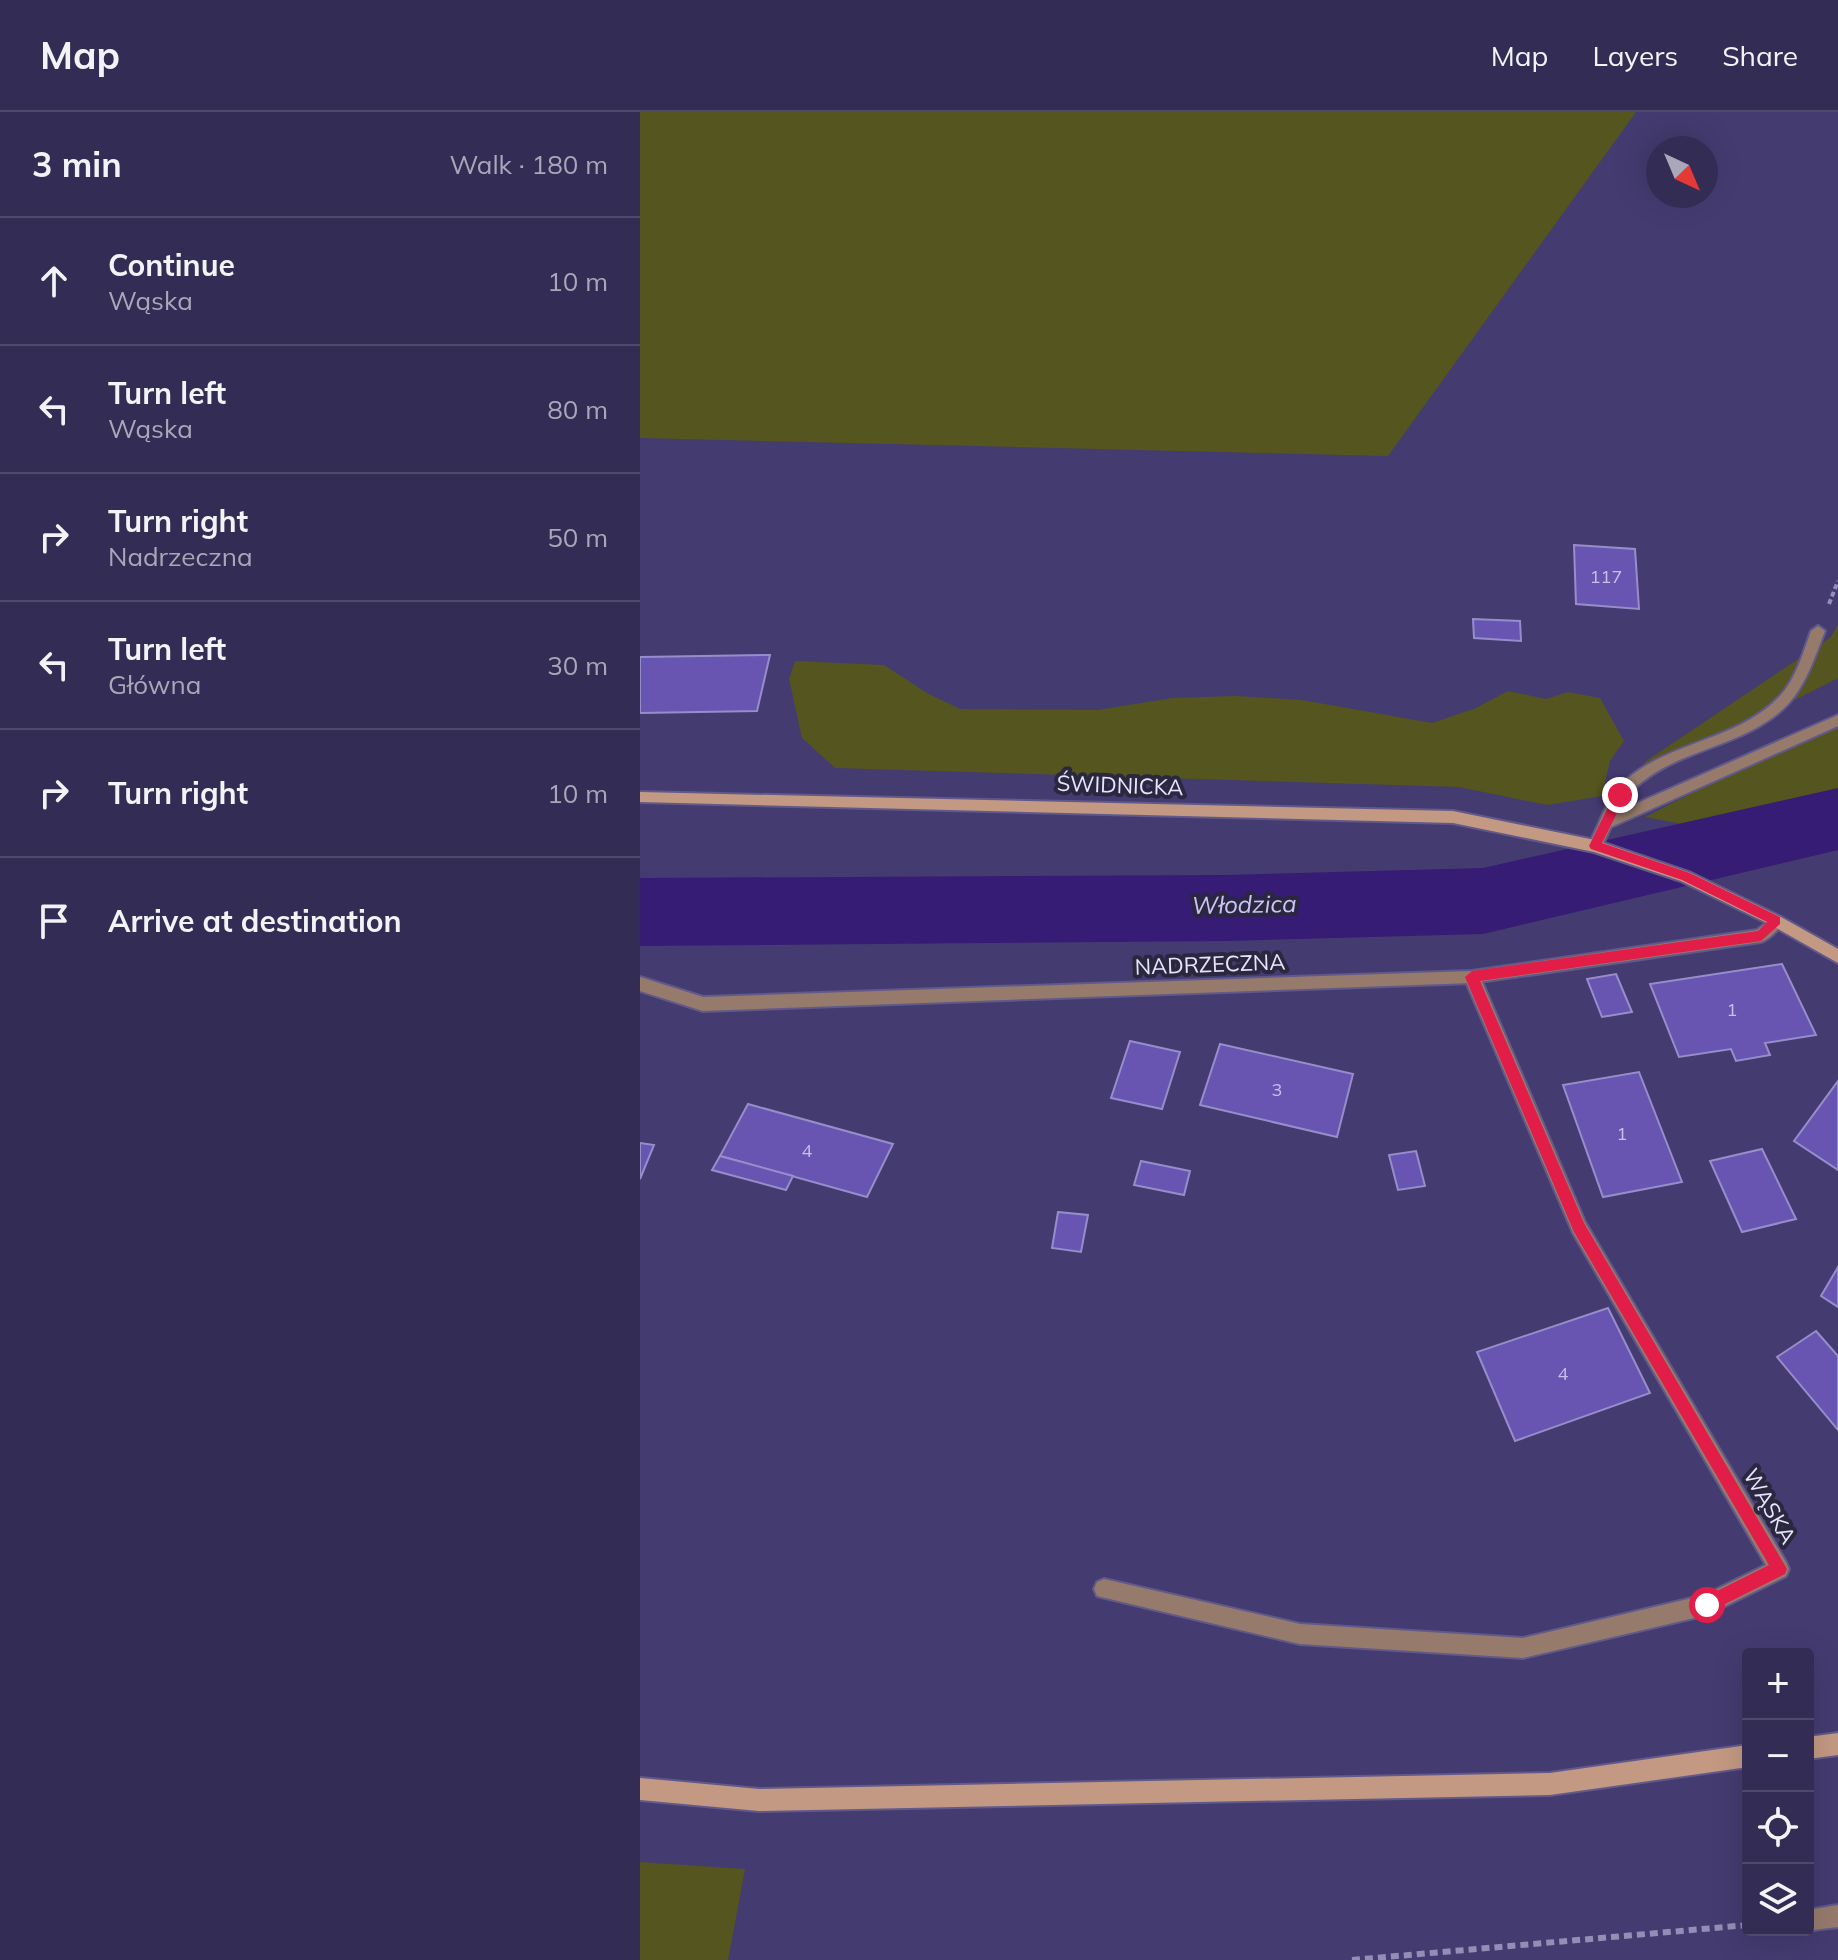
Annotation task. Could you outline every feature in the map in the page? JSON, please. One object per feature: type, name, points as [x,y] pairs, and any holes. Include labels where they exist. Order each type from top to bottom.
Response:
[{"type":"street","points":[[1595,846],[1620,795],[1654,767],[1740,729],[1781,703],[1805,668],[1818,631]]},
{"type":"street","points":[[1606,823],[1838,720]]},
{"type":"street","name":"ŚWIDNICKA","points":[[640,797],[1453,817],[1595,846],[1686,877],[1776,921],[1838,957]]},
{"type":"street","name":"NADRZECZNA","points":[[640,984],[703,1004],[1472,977],[1761,936],[1776,921]]},
{"type":"street","name":"WĄSKA","points":[[1104,1589],[1300,1634],[1523,1648],[1707,1605],[1779,1569],[1579,1227],[1472,977]]},
{"type":"street","points":[[1814,1747],[1838,1744]]},
{"type":"street","points":[[640,1789],[759,1800],[1550,1784],[1742,1757]]},
{"type":"street","points":[[1814,1919],[1838,1916]]},
{"type":"path","points":[[1352,1960],[1742,1926]]},
{"type":"shaded area","points":[[640,112],[1636,112],[1388,456],[640,438]]},
{"type":"shaded area","points":[[1838,624],[1838,678],[1642,778],[1628,790],[1646,761],[1831,637]]},
{"type":"shaded area","points":[[795,661],[884,665],[927,693],[960,709],[1098,710],[1172,698],[1236,696],[1302,700],[1432,723],[1476,708],[1508,691],[1546,699],[1568,692],[1600,698],[1624,741],[1610,761],[1602,796],[1547,805],[1459,787],[835,768],[802,738],[789,679]]},
{"type":"shaded area","points":[[1838,718],[1838,791],[1693,826],[1645,817]]},
{"type":"shaded area","points":[[640,1862],[745,1869],[728,1960],[640,1960]]},
{"type":"building","points":[[1574,545],[1635,549],[1639,609],[1576,604]]},
{"type":"building","points":[[1473,619],[1520,621],[1521,641],[1474,638]]},
{"type":"building","points":[[770,655],[757,711],[640,713],[640,657]]},
{"type":"building","points":[[1782,964],[1816,1035],[1765,1043],[1770,1055],[1736,1061],[1731,1049],[1679,1057],[1650,984]]},
{"type":"building","points":[[1616,974],[1632,1012],[1602,1017],[1587,979]]},
{"type":"building","points":[[1130,1041],[1180,1052],[1162,1109],[1111,1098]]},
{"type":"building","points":[[1220,1044],[1353,1074],[1337,1137],[1200,1105]]},
{"type":"building","points":[[1639,1072],[1682,1182],[1603,1197],[1563,1085]]},
{"type":"building","points":[[1838,1081],[1838,1170],[1794,1141]]},
{"type":"building","points":[[748,1104],[893,1144],[867,1197],[720,1156]]},
{"type":"building","points":[[640,1143],[654,1145],[640,1179]]},
{"type":"building","points":[[1762,1149],[1796,1219],[1742,1232],[1710,1161]]},
{"type":"building","points":[[1416,1151],[1425,1186],[1398,1190],[1389,1155]]},
{"type":"building","points":[[720,1156],[793,1176],[786,1190],[712,1170]]},
{"type":"building","points":[[1141,1161],[1190,1171],[1184,1195],[1134,1185]]},
{"type":"building","points":[[1058,1212],[1088,1215],[1081,1252],[1052,1248]]},
{"type":"building","points":[[1838,1267],[1838,1307],[1821,1296]]},
{"type":"building","points":[[1608,1308],[1650,1393],[1515,1441],[1477,1352]]},
{"type":"building","points":[[1816,1331],[1838,1356],[1838,1430],[1777,1357]]},
{"type":"waterway","name":"Włodzica","points":[[640,912],[1226,908],[1483,901],[1838,819]]},
{"type":"route","points":[[1620,795],[1595,846],[1686,877],[1776,921],[1761,936],[1472,977],[1579,1227],[1779,1569],[1707,1605]]}]
